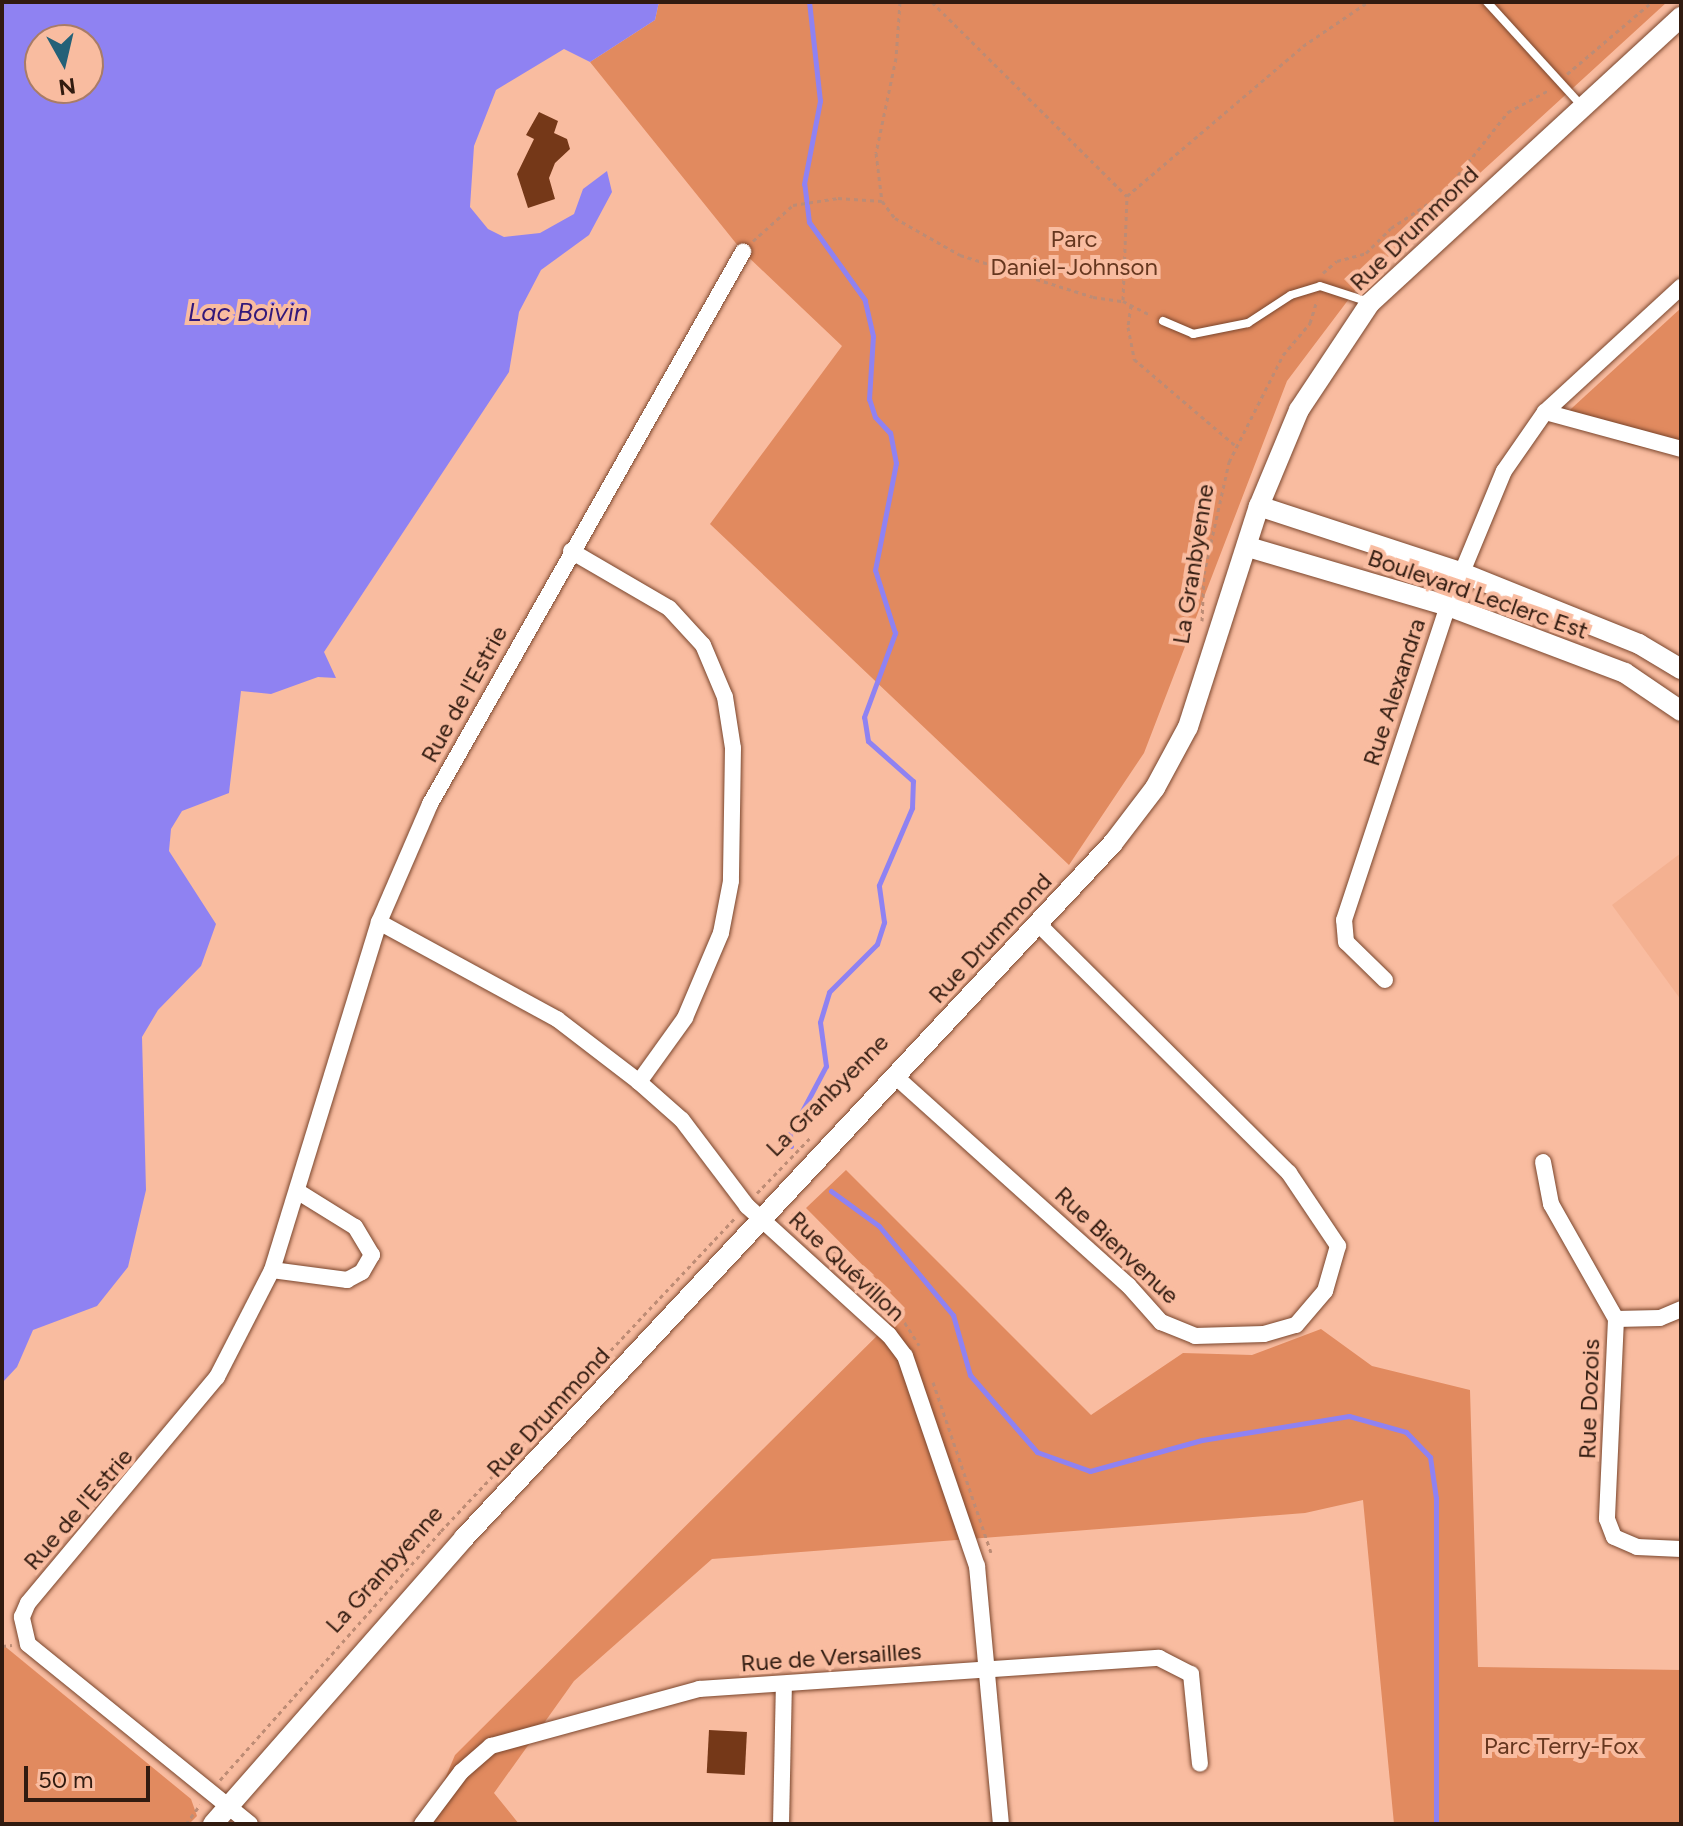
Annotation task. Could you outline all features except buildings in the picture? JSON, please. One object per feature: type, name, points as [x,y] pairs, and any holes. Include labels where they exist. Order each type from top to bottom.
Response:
[{"type":"street","name":"Rue Drummond","points":[[213,1824],[464,1538],[764,1221],[1113,843],[1162,775],[1209,672],[1259,506],[1299,410],[1370,303],[1681,17]]},
{"type":"street","name":"Rue de l'Estrie","points":[[250,1824],[28,1644],[22,1617],[28,1603],[217,1377],[272,1270],[379,922],[430,804],[743,252]]},
{"type":"street","name":"Rue Alexandra","points":[[1385,980],[1346,942],[1344,920],[1460,572],[1504,471],[1545,412],[1681,287]]},
{"type":"street","points":[[1545,412],[1681,449]]},
{"type":"street","name":"Boulevard Leclerc Est","points":[[1259,506],[1460,572],[1639,644],[1681,669]]},
{"type":"street","name":"Boulevard Leclerc Est","points":[[1248,547],[1448,606],[1625,673],[1681,711]]},
{"type":"street","points":[[571,551],[669,608],[703,645],[725,697],[733,748],[731,881],[721,933],[685,1018],[639,1082]]},
{"type":"street","name":"Rue Quévillon","points":[[379,922],[557,1019],[639,1082],[682,1120],[747,1206],[889,1335],[905,1356],[977,1566],[1001,1824]]},
{"type":"street","name":"Rue Bienvenue","points":[[896,1077],[1128,1285],[1161,1322],[1195,1336],[1264,1334],[1296,1325],[1325,1291],[1338,1246],[1289,1173],[1038,924]]},
{"type":"street","name":"Rue Dozois","points":[[1543,1162],[1551,1204],[1616,1319],[1607,1519],[1614,1537],[1637,1547],[1681,1549]]},
{"type":"street","points":[[272,1270],[347,1280],[362,1272],[372,1255],[355,1227],[297,1191]]},
{"type":"street","points":[[1616,1319],[1660,1318],[1681,1309]]},
{"type":"street","name":"Rue de Versailles","points":[[422,1824],[461,1772],[491,1746],[699,1689],[1159,1658],[1191,1674],[1200,1764]]},
{"type":"street","points":[[781,1824],[784,1685]]},
{"type":"lane","points":[[1487,2],[1582,106]]},
{"type":"lane","points":[[1163,321],[1193,334],[1248,323],[1291,295],[1320,286],[1370,303]]},
{"type":"path","points":[[882,201],[876,153],[901,29],[900,2]]},
{"type":"path","points":[[932,2],[1127,196],[1123,301]]},
{"type":"path","points":[[1127,196],[1303,46],[1368,2]]},
{"type":"path","points":[[1569,72],[1652,2]]},
{"type":"path","points":[[1322,275],[1327,266],[1366,253],[1391,228],[1443,194],[1508,112],[1553,88]]},
{"type":"path","points":[[743,252],[793,205],[838,198],[882,201],[915,232],[960,255],[1080,293],[1123,301],[1163,321]]},
{"type":"path","name":"La Granbyenne","points":[[1202,635],[1204,574],[1224,481],[1237,447],[1283,355],[1310,323],[1318,295]]},
{"type":"path","points":[[1131,305],[1128,327],[1134,359],[1237,447]]},
{"type":"path","name":"La Granbyenne","points":[[186,1824],[210,1792],[441,1531],[818,1130]]},
{"type":"shaded area","points":[[1681,853],[1681,1000],[1612,905]]},
{"type":"green space","name":"Parc Daniel-Johnson","points":[[659,2],[1667,2],[1364,279],[1287,381],[1144,753],[1069,865],[710,524],[842,346],[743,252],[590,62],[655,20]]},
{"type":"green space","points":[[1681,308],[1681,455],[1631,445],[1560,419]]},
{"type":"green space","name":"Parc Terry-Fox","points":[[846,1170],[1091,1415],[1183,1353],[1252,1355],[1321,1329],[1372,1366],[1470,1390],[1478,1667],[1681,1670],[1681,1824],[1394,1824],[1363,1500],[1305,1513],[712,1559],[574,1681],[494,1793],[519,1824],[426,1824],[455,1755],[905,1308],[806,1208]]},
{"type":"green space","points":[[2,1644],[191,1799],[197,1816],[189,1824],[2,1824]]},
{"type":"water","name":"Lac Boivin","points":[[2,2],[659,2],[655,20],[590,62],[564,49],[496,90],[474,146],[470,207],[488,229],[504,237],[540,233],[574,214],[583,189],[607,171],[612,192],[589,235],[541,270],[519,312],[509,372],[324,652],[336,678],[318,677],[271,694],[241,691],[229,793],[182,811],[171,829],[169,851],[216,924],[201,966],[158,1010],[142,1037],[146,1190],[128,1267],[97,1306],[33,1330],[17,1367],[2,1383]]},
{"type":"waterway","points":[[791,1146],[790,1134],[826,1066],[820,1022],[829,992],[877,944],[884,922],[879,885],[912,808],[913,781],[868,741],[864,717],[895,633],[875,570],[896,463],[890,433],[875,417],[869,399],[873,336],[865,300],[809,222],[804,184],[820,101],[809,2]]},
{"type":"waterway","points":[[831,1191],[879,1226],[953,1315],[970,1375],[1037,1452],[1090,1471],[1202,1440],[1349,1416],[1406,1432],[1430,1457],[1436,1498],[1436,1824]]}]
